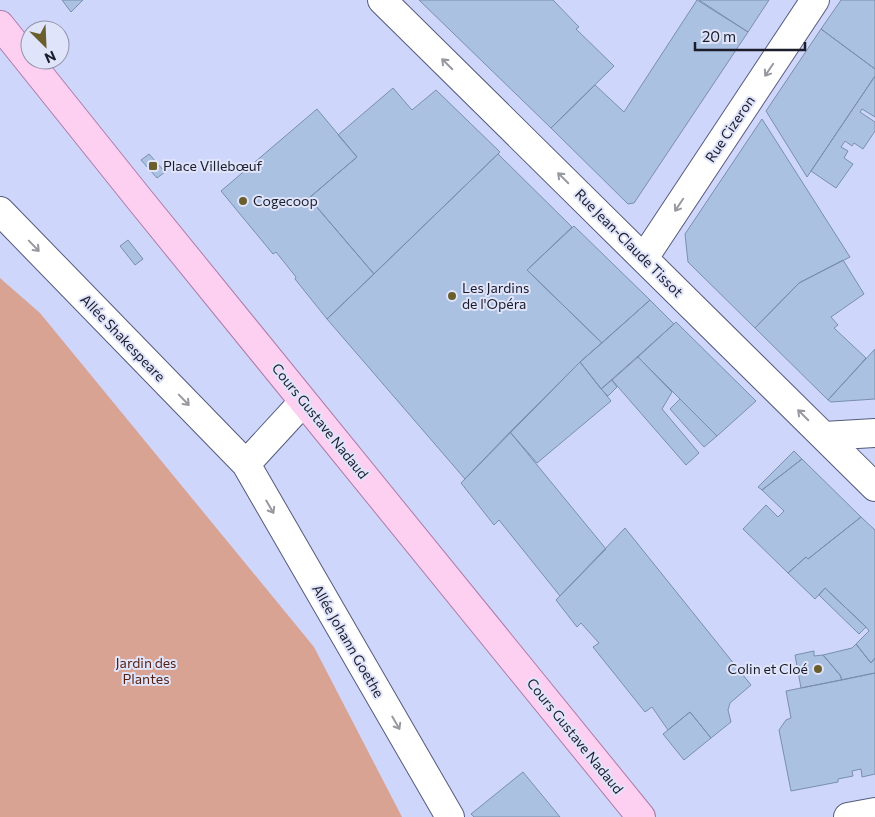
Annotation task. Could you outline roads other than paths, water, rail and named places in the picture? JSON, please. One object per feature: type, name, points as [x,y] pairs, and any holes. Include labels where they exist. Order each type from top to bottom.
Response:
[{"type":"main road","name":"Cours Gustave Nadaud","points":[[0,24],[303,402],[641,817]]},
{"type":"street","name":"Rue Jean-Claude Tissot","points":[[382,0],[875,486]]},
{"type":"street","name":"Rue Cizeron","points":[[644,258],[815,0]]},
{"type":"street","name":"Allée Shakespeare","points":[[0,211],[246,464]]},
{"type":"street","points":[[246,464],[303,402]]},
{"type":"street","points":[[824,436],[875,433]]},
{"type":"street","name":"Allée Johann Goethe","points":[[246,464],[450,817]]},
{"type":"street","points":[[848,817],[875,812]]},
{"type":"place","name":"Place Villebœuf","points":[[153,166]]},
{"type":"place","name":"Cogecoop","points":[[243,201]]},
{"type":"place","name":"Les Jardins de l'Opéra","points":[[452,296]]},
{"type":"place","name":"Colin et Cloé","points":[[818,669]]},
{"type":"park label","name":"Jardin des Plantes","points":[[146,672]]}]
